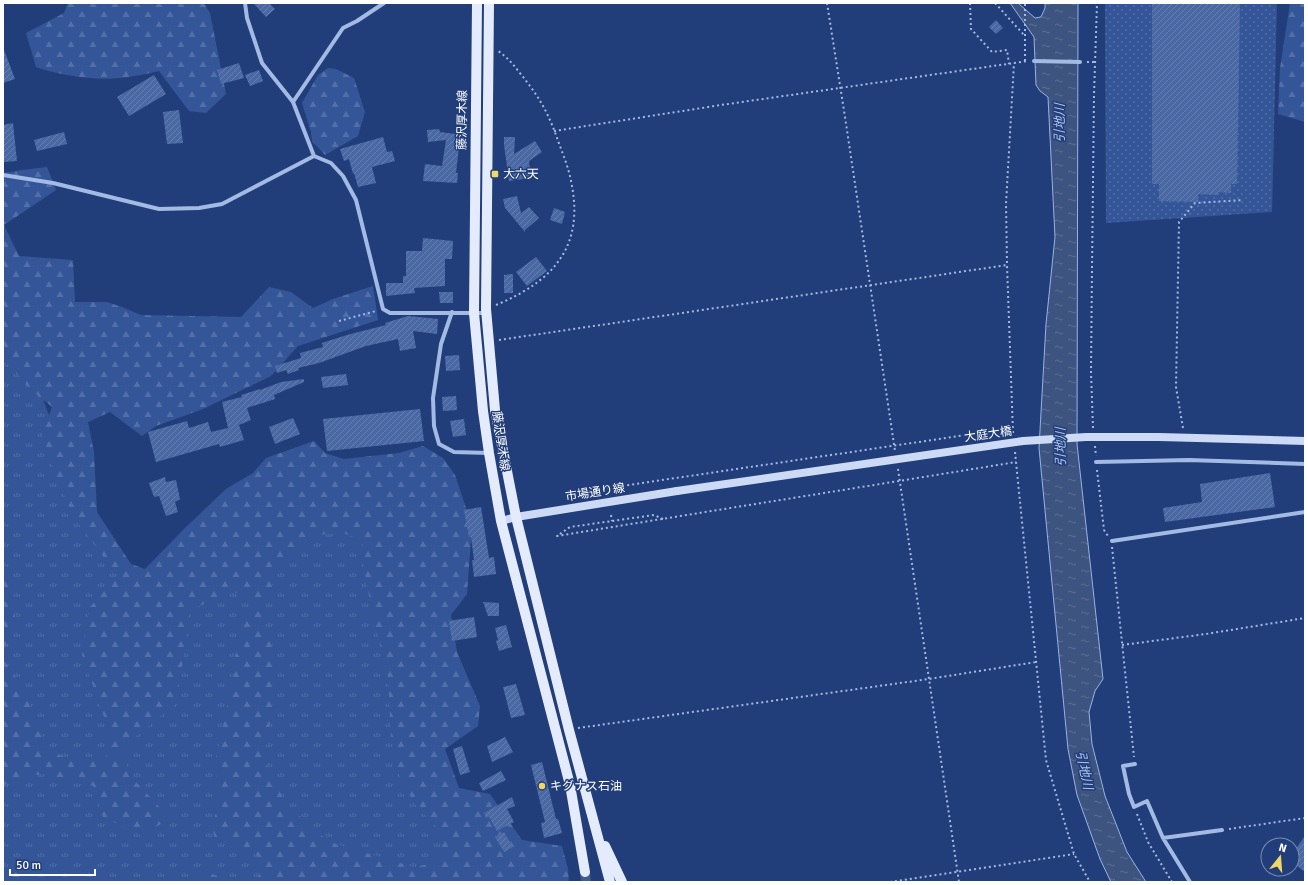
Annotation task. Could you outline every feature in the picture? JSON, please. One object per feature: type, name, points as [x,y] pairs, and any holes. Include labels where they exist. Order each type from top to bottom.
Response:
[{"type":"main road","name":"藤沢厚木線","points":[[476,3],[474,313],[483,411],[501,521],[570,785],[585,872]]},
{"type":"main road","name":"藤沢厚木線","points":[[489,3],[486,311],[495,410],[516,517],[569,730],[610,882]]},
{"type":"main road","name":"藤沢厚木線","points":[[592,818],[622,882]]},
{"type":"street","points":[[244,3],[247,18],[262,63],[293,102],[314,156],[331,163],[343,176],[356,200],[382,309],[390,313],[474,313],[486,311]]},
{"type":"street","points":[[293,102],[343,28],[357,21],[384,3]]},
{"type":"street","points":[[1034,61],[1080,62]]},
{"type":"street","points":[[3,175],[53,183],[159,209],[199,208],[222,204],[314,156]]},
{"type":"street","points":[[452,312],[441,344],[438,359],[433,398],[434,426],[439,444],[454,452],[489,453]]},
{"type":"street","name":"大庭大橋","points":[[677,492],[1023,441],[1086,437],[1159,437],[1305,441]]},
{"type":"street","points":[[1096,462],[1189,460],[1305,464]]},
{"type":"street","name":"市場通り線","points":[[501,521],[516,517],[677,492]]},
{"type":"street","points":[[1112,542],[1305,512]]},
{"type":"street","points":[[1135,764],[1123,766],[1129,794],[1134,806],[1147,802],[1163,838],[1190,882]]},
{"type":"street","points":[[1163,838],[1222,830]]},
{"type":"path","points":[[827,3],[896,453]]},
{"type":"path","points":[[970,3],[971,29],[992,52],[1007,50],[1009,64]]},
{"type":"path","points":[[995,3],[1025,36]]},
{"type":"path","points":[[1024,61],[1025,3]]},
{"type":"path","points":[[1094,433],[1091,372],[1094,103],[1097,3]]},
{"type":"path","points":[[486,311],[513,298],[541,280],[554,268],[568,245],[574,220],[571,180],[546,111],[536,93],[507,56],[489,45]]},
{"type":"path","points":[[554,131],[1024,61],[1034,61]]},
{"type":"path","points":[[1014,63],[1006,204],[1014,435]]},
{"type":"path","points":[[1184,431],[1176,387],[1179,222],[1195,203],[1243,200]]},
{"type":"path","points":[[488,342],[1007,265]]},
{"type":"path","points":[[339,321],[382,309]]},
{"type":"path","points":[[569,499],[568,494],[1013,428]]},
{"type":"path","points":[[1094,440],[1104,530],[1112,542],[1135,764]]},
{"type":"path","points":[[1015,449],[1046,760],[1074,854],[1090,882]]},
{"type":"path","points":[[663,519],[654,515],[570,527],[557,536],[900,481],[1016,462]]},
{"type":"path","points":[[898,467],[959,882]]},
{"type":"path","points":[[611,515],[612,521]]},
{"type":"path","points":[[1122,644],[1206,634],[1305,618]]},
{"type":"path","points":[[569,730],[1036,662]]},
{"type":"path","points":[[1134,806],[1148,842],[1172,882]]},
{"type":"path","points":[[1222,830],[1305,818]]},
{"type":"path","points":[[890,882],[1074,854]]},
{"type":"green space","points":[[68,3],[204,3],[210,13],[226,94],[206,113],[189,111],[159,71],[129,77],[99,79],[66,75],[36,67],[26,33],[64,13]]},
{"type":"green space","points":[[1105,3],[1277,3],[1272,212],[1106,223]]},
{"type":"green space","points":[[1290,3],[1305,3],[1305,122],[1278,114],[1280,68]]},
{"type":"green space","points":[[328,68],[336,69],[354,78],[365,112],[358,136],[325,155],[312,141],[311,132],[302,103],[318,75]]},
{"type":"green space","points":[[47,167],[56,190],[4,225],[19,256],[73,260],[75,302],[107,302],[141,315],[241,317],[269,287],[291,292],[313,308],[333,299],[373,286],[378,320],[298,346],[271,376],[203,409],[156,426],[142,436],[110,412],[88,422],[94,452],[97,512],[131,564],[145,569],[226,489],[253,473],[266,458],[314,441],[325,453],[344,459],[399,453],[423,446],[443,458],[455,475],[472,526],[467,594],[451,615],[457,652],[480,706],[478,726],[445,749],[459,788],[490,794],[522,840],[562,846],[568,869],[569,882],[256,882],[264,861],[247,848],[215,839],[212,828],[218,803],[216,758],[226,712],[241,626],[257,608],[241,592],[220,595],[191,611],[176,704],[136,736],[122,756],[135,781],[165,813],[161,824],[141,835],[103,817],[93,786],[42,774],[21,777],[3,786],[3,659],[23,687],[47,749],[73,761],[106,757],[110,734],[82,655],[90,607],[118,576],[75,519],[57,479],[42,434],[52,407],[30,389],[3,356],[3,173]],"holes":[[[343,533],[362,540],[364,568],[371,607],[388,677],[391,737],[399,775],[413,802],[439,830],[444,859],[434,863],[414,867],[333,843],[311,829],[301,817],[286,805],[264,759],[272,712],[273,646],[262,627],[264,609],[274,578],[285,560],[304,543],[324,534]]]},
{"type":"green space","points":[[3,335],[38,386],[81,501],[144,584],[186,599],[289,527],[364,528],[449,844],[507,882],[3,882]]},
{"type":"green space","points":[[3,564],[16,610],[3,659]]},
{"type":"green space","points":[[3,869],[12,870],[33,882],[3,882]]},
{"type":"green space","points":[[205,871],[232,882],[198,882]]},
{"type":"water","name":"引地川","points":[[1010,3],[1018,3],[1035,18],[1041,17],[1045,8],[1045,3],[1078,3],[1077,444],[1103,679],[1095,691],[1089,712],[1092,744],[1105,796],[1127,852],[1146,882],[1111,882],[1100,859],[1077,795],[1068,749],[1039,448],[1046,324],[1055,237],[1048,97],[1040,91],[1036,85],[1034,37]]},
{"type":"building","points":[[253,3],[269,3],[275,9],[266,17]]},
{"type":"building","points":[[1152,3],[1240,3],[1237,184],[1231,184],[1231,193],[1218,192],[1218,195],[1198,194],[1198,202],[1159,201],[1159,184],[1152,184]]},
{"type":"building","points":[[996,20],[1003,28],[996,34],[989,27]]},
{"type":"building","points":[[3,50],[15,79],[3,83]]},
{"type":"building","points":[[239,63],[244,78],[221,84],[217,70]]},
{"type":"building","points":[[259,70],[263,81],[250,86],[245,75]]},
{"type":"building","points":[[154,75],[166,94],[129,116],[117,97]]},
{"type":"building","points":[[179,110],[183,143],[167,144],[163,112]]},
{"type":"building","points":[[13,123],[17,161],[3,162],[3,125]]},
{"type":"building","points":[[439,129],[440,132],[463,135],[463,139],[460,139],[456,173],[458,173],[457,183],[423,181],[425,164],[442,166],[446,140],[428,142],[427,130]]},
{"type":"building","points":[[64,132],[67,144],[37,151],[34,140]]},
{"type":"building","points":[[383,137],[387,152],[392,151],[395,161],[372,167],[376,183],[358,187],[349,159],[344,161],[340,149]]},
{"type":"building","points":[[504,137],[515,137],[514,154],[535,141],[542,152],[529,161],[531,178],[509,181]]},
{"type":"building","points":[[517,196],[521,213],[529,207],[539,218],[525,230],[525,232],[505,208],[503,199]]},
{"type":"building","points":[[554,208],[565,212],[562,224],[550,220]]},
{"type":"building","points":[[423,238],[453,241],[452,259],[445,259],[445,286],[414,288],[415,293],[386,296],[386,283],[403,283],[403,276],[406,276],[406,251],[422,251]]},
{"type":"building","points":[[536,257],[547,271],[527,286],[516,272]]},
{"type":"building","points":[[513,274],[513,293],[504,293],[504,275]]},
{"type":"building","points":[[439,292],[453,292],[453,303],[440,303]]},
{"type":"building","points":[[408,316],[438,319],[437,334],[413,331],[416,348],[400,351],[398,339],[366,346],[319,363],[298,368],[299,370],[288,374],[286,370],[277,373],[275,366],[301,358],[300,353],[323,347],[322,343],[386,325],[385,323]]},
{"type":"building","points":[[459,355],[460,370],[446,371],[445,356]]},
{"type":"building","points":[[346,374],[348,385],[323,388],[321,377]]},
{"type":"building","points":[[304,379],[304,382],[274,395],[275,399],[247,408],[251,420],[239,425],[244,440],[220,447],[219,444],[156,462],[148,432],[187,421],[189,428],[208,422],[211,432],[228,428],[222,402],[242,397],[241,395],[281,382]]},
{"type":"building","points":[[456,396],[457,410],[443,411],[442,397]]},
{"type":"building","points":[[420,409],[424,441],[327,451],[323,419]]},
{"type":"building","points":[[293,418],[300,434],[275,444],[269,427]]},
{"type":"building","points":[[464,419],[466,435],[453,437],[450,421]]},
{"type":"building","points":[[1270,473],[1275,507],[1165,522],[1163,508],[1202,502],[1200,484]]},
{"type":"building","points":[[165,477],[166,482],[176,480],[180,499],[175,502],[178,512],[166,516],[159,496],[154,497],[149,483]]},
{"type":"building","points":[[481,507],[489,558],[494,557],[496,574],[474,577],[472,560],[474,560],[471,537],[469,537],[464,510]]},
{"type":"building","points":[[483,602],[499,603],[499,616],[488,616]]},
{"type":"building","points":[[474,617],[477,637],[452,641],[449,621]]},
{"type":"building","points":[[506,625],[512,647],[499,651],[496,641],[498,640],[495,628]]},
{"type":"building","points":[[516,684],[525,715],[511,718],[503,687]]},
{"type":"building","points":[[505,737],[513,752],[492,762],[487,746]]},
{"type":"building","points":[[462,746],[470,772],[460,775],[453,749]]},
{"type":"building","points":[[542,762],[556,819],[558,819],[562,833],[544,838],[541,823],[545,822],[531,765]]},
{"type":"building","points":[[501,771],[506,780],[483,791],[479,783]]},
{"type":"building","points":[[512,797],[515,806],[507,809],[514,822],[497,831],[489,817],[486,818],[484,813]]},
{"type":"building","points":[[504,832],[513,847],[504,852],[495,837]]},
{"type":"building","points":[[1305,836],[1305,872],[1300,868],[1300,843]]},
{"type":"tunnel","points":[[585,872],[586,882]]},
{"type":"place","name":"大六天","points":[[495,174]]},
{"type":"place","name":"キグナス石油","points":[[542,786]]}]
